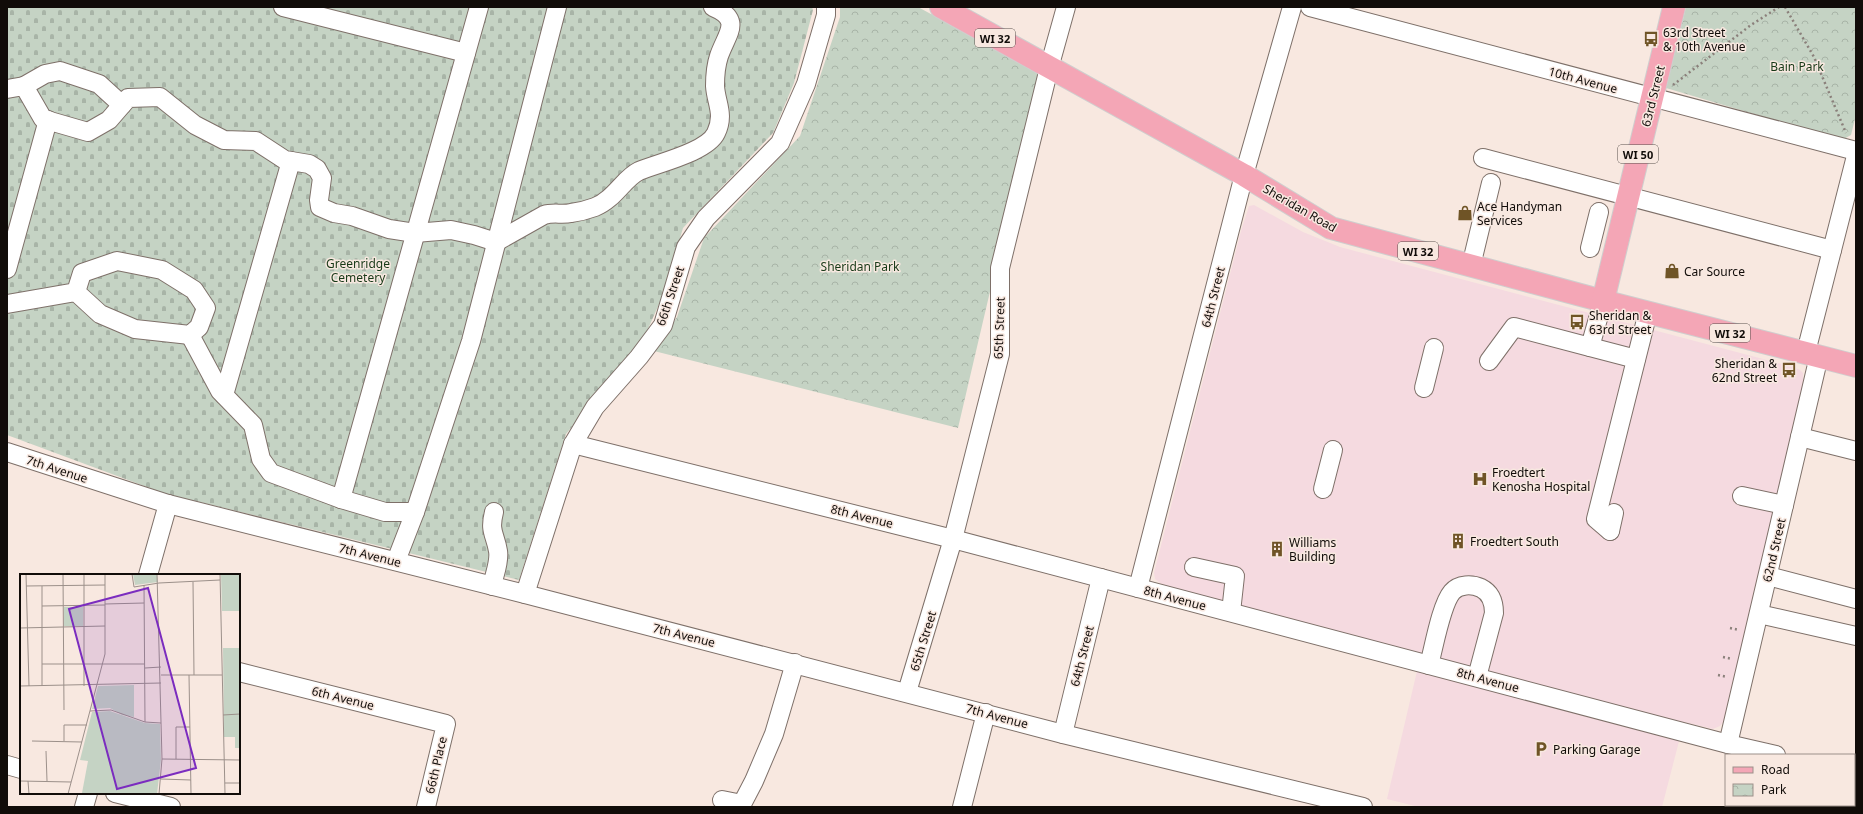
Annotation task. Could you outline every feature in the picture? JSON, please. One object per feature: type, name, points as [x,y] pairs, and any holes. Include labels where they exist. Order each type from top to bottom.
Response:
[{"type":"main road","name":"Sheridan Road","points":[[941,7],[1244,175],[1331,228],[1603,301],[1856,366]]},
{"type":"main road","name":"63rd Street","points":[[1603,301],[1674,7]]},
{"type":"street","points":[[282,7],[466,53]]},
{"type":"street","points":[[341,499],[479,7]]},
{"type":"street","points":[[396,561],[415,512],[471,341],[558,7]]},
{"type":"street","points":[[122,105],[99,84],[60,71],[45,74],[15,88],[43,119],[88,132],[109,120],[122,105],[128,98],[160,97],[196,125],[224,140],[256,141],[285,160],[309,164],[317,169],[322,178],[319,200],[320,207],[334,214],[366,219],[389,229],[415,233],[452,230],[496,242],[544,215],[551,213],[572,213],[596,206],[610,199],[637,172],[696,150],[716,134],[721,114],[715,86],[717,62],[731,23],[728,16],[713,7]]},
{"type":"street","name":"66th Street","points":[[525,594],[573,444],[595,408],[663,325],[686,247],[706,218],[780,143],[806,84],[826,15],[826,7]]},
{"type":"street","name":"65th Street","points":[[907,692],[953,539],[1000,354],[1000,268],[1049,68],[1066,7]]},
{"type":"street","name":"64th Street","points":[[1138,588],[1244,175],[1292,7]]},
{"type":"street","name":"10th Avenue","points":[[1310,7],[1856,152]]},
{"type":"street","points":[[7,269],[48,120]]},
{"type":"street","name":"62nd Street","points":[[1728,744],[1800,438],[1813,354],[1832,250],[1856,156]]},
{"type":"street","points":[[1483,158],[1832,250]]},
{"type":"street","points":[[224,396],[291,161]]},
{"type":"street","points":[[1471,266],[1490,183]]},
{"type":"street","points":[[1590,248],[1599,212]]},
{"type":"street","points":[[117,261],[162,270],[194,290],[206,308],[199,327],[190,334],[135,329],[100,314],[76,292],[82,272],[117,261]]},
{"type":"street","points":[[7,304],[76,292]]},
{"type":"street","points":[[1590,347],[1603,301]]},
{"type":"street","points":[[1614,513],[1610,531],[1596,519],[1648,312]]},
{"type":"street","points":[[1489,361],[1514,327],[1636,359]]},
{"type":"street","points":[[190,334],[220,391],[253,425],[261,459],[270,473],[341,499],[385,512],[415,512]]},
{"type":"street","points":[[1424,388],[1434,348]]},
{"type":"street","points":[[1800,438],[1856,451]]},
{"type":"street","name":"8th Avenue","points":[[573,444],[953,539],[1728,744],[1772,754]]},
{"type":"street","points":[[1323,489],[1333,450]]},
{"type":"street","name":"7th Avenue","points":[[7,452],[168,504],[795,663],[1063,734],[1363,807]]},
{"type":"street","points":[[1742,496],[1784,505]]},
{"type":"street","points":[[148,574],[168,504]]},
{"type":"street","points":[[492,586],[498,552],[491,523],[494,512]]},
{"type":"street","points":[[1194,567],[1235,576],[1231,612]]},
{"type":"street","points":[[1768,576],[1856,598]]},
{"type":"street","name":"64th Street","points":[[1063,734],[1101,578]]},
{"type":"street","points":[[1429,665],[1446,602],[1453,591],[1464,585],[1474,586],[1482,589],[1490,595],[1494,604],[1494,613],[1477,678]]},
{"type":"street","points":[[1759,614],[1856,636]]},
{"type":"street","points":[[722,800],[742,804],[754,781],[774,734],[795,663]]},
{"type":"street","name":"6th Avenue","points":[[240,672],[446,724]]},
{"type":"street","points":[[962,807],[986,713]]},
{"type":"street","name":"66th Place","points":[[426,807],[446,724]]},
{"type":"street","points":[[7,765],[20,769]]},
{"type":"street","points":[[84,807],[88,794]]},
{"type":"street","points":[[119,794],[171,807]]},
{"type":"path","points":[[1671,87],[1751,25],[1779,7]]},
{"type":"path","points":[[1786,7],[1814,57],[1846,134]]},
{"type":"path","points":[[1730,628],[1741,631]]},
{"type":"path","points":[[1723,657],[1734,660]]},
{"type":"path","points":[[1718,675],[1730,678]]},
{"type":"shaded area","name":"Froedtert Kenosha Hospital","points":[[1254,205],[1303,232],[1340,247],[1793,367],[1803,373],[1803,386],[1724,721],[1720,726],[1713,729],[1684,722],[1662,807],[1419,807],[1387,799],[1421,654],[1164,586],[1155,579],[1154,573],[1241,231],[1249,206]]},
{"type":"green space","name":"Greenridge Cemetery","points":[[7,7],[812,7],[813,10],[794,83],[773,133],[683,228],[664,293],[643,340],[566,434],[519,580],[163,493],[7,435]]},
{"type":"green space","name":"Sheridan Park","points":[[840,7],[918,7],[1041,74],[958,428],[654,351],[677,317],[704,238],[800,136],[840,17]]},
{"type":"green space","name":"Bain Park","points":[[1686,7],[1856,7],[1856,115],[1851,135],[1842,140],[1666,88]]},
{"type":"place","name":"63rd Street & 10th Avenue","points":[[1651,39]]},
{"type":"place","name":"Ace Handyman Services","points":[[1465,213]]},
{"type":"place","name":"Car Source","points":[[1672,271]]},
{"type":"place","name":"Sheridan & 63rd Street","points":[[1577,322]]},
{"type":"place","name":"Sheridan & 62nd Street","points":[[1789,370]]},
{"type":"place","name":"Froedtert Kenosha Hospital","points":[[1480,479]]},
{"type":"place","name":"Froedtert South","points":[[1458,541]]},
{"type":"place","name":"Williams Building","points":[[1277,549]]},
{"type":"place","name":"Parking Garage","points":[[1541,749]]}]
